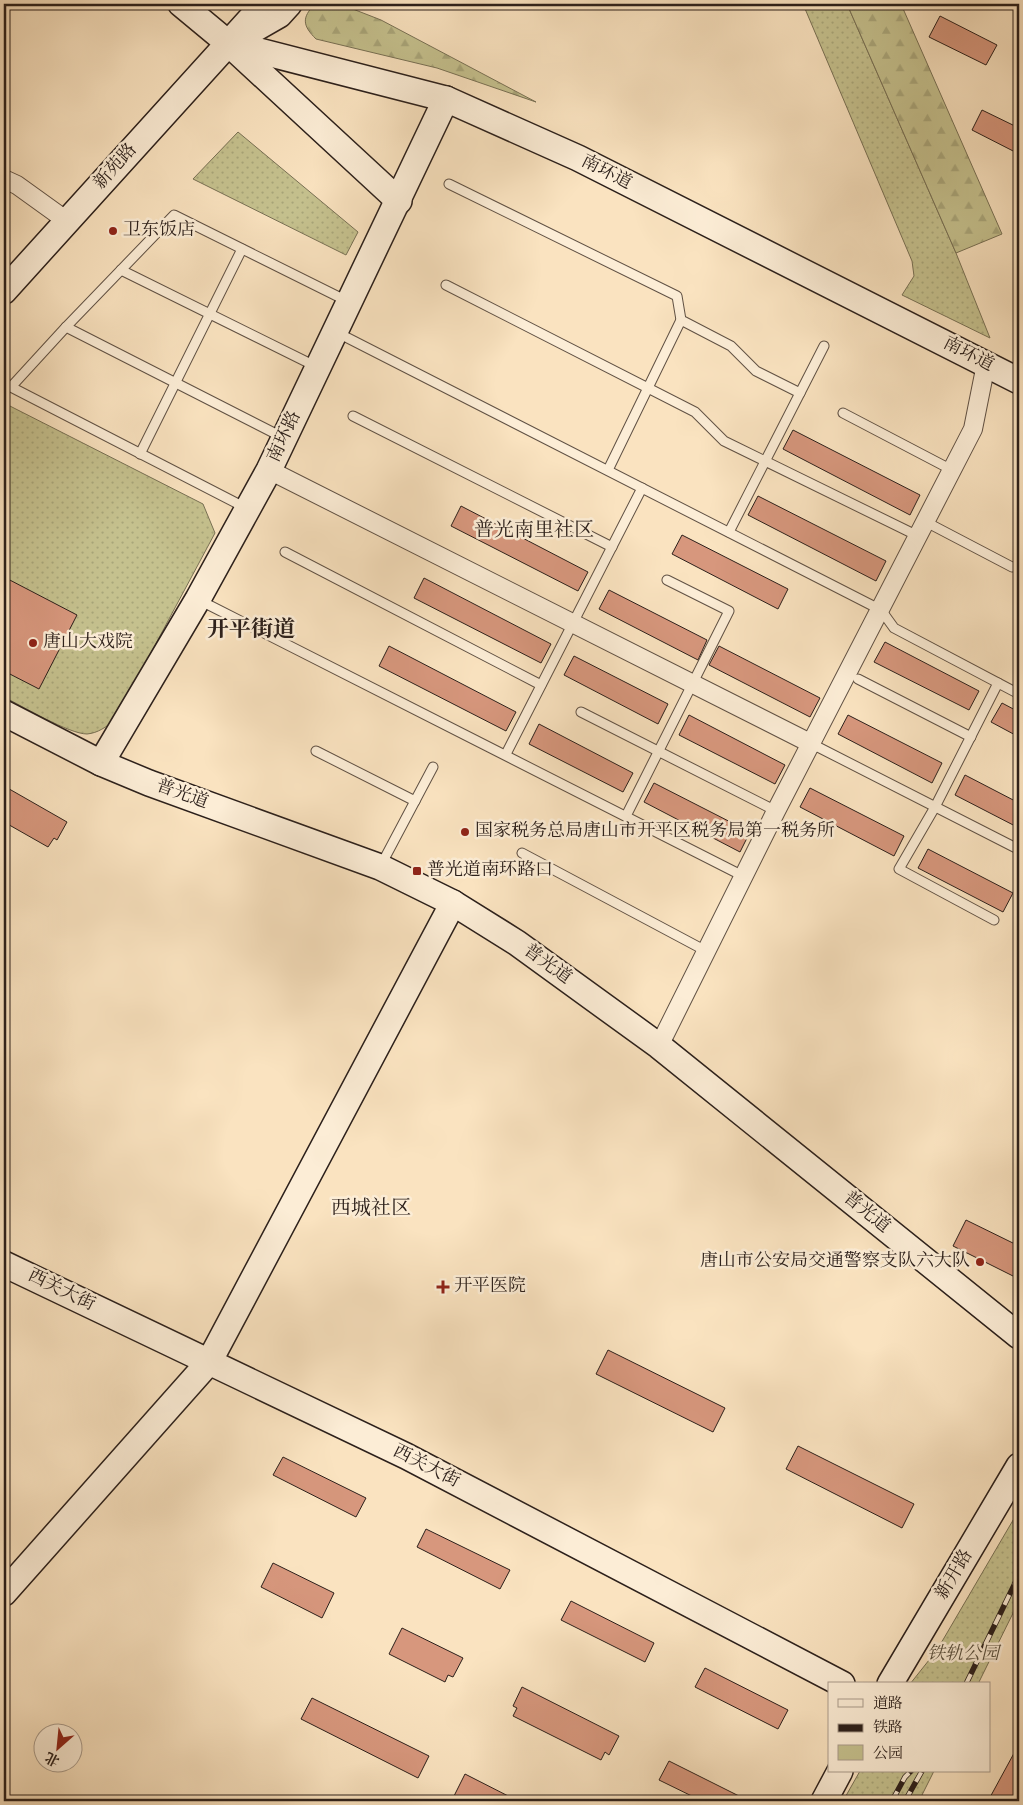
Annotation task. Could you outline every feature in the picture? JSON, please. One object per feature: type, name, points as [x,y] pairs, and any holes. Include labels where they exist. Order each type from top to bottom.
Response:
[{"type":"street","name":"南环道","points":[[181,4],[228,43],[446,99],[578,158],[1019,381]]},
{"type":"street","name":"新苑路","points":[[4,291],[264,4]]},
{"type":"street","name":"新苑路","points":[[228,43],[279,15],[289,4]]},
{"type":"street","points":[[228,43],[399,200]]},
{"type":"street","name":"南环路","points":[[101,763],[198,599],[269,470],[446,99]]},
{"type":"street","points":[[4,179],[17,185],[67,221]]},
{"type":"street","points":[[659,1046],[776,811],[973,429],[986,364]]},
{"type":"street","points":[[269,470],[812,744]]},
{"type":"street","name":"普光道","points":[[4,713],[101,763],[150,783],[380,867],[453,903],[517,943],[659,1046],[1019,1336]]},
{"type":"street","points":[[4,1593],[210,1362],[453,903]]},
{"type":"street","name":"西关大街","points":[[4,1264],[406,1456],[838,1682]]},
{"type":"street","name":"新开路","points":[[891,1682],[1019,1466]]},
{"type":"street","points":[[824,1801],[839,1772]]},
{"type":"lane","points":[[450,184],[677,296],[681,320],[608,470]]},
{"type":"lane","points":[[248,509],[11,387],[174,215],[350,302]]},
{"type":"lane","points":[[140,454],[242,249]]},
{"type":"lane","points":[[121,270],[317,367]]},
{"type":"lane","points":[[446,286],[695,412],[724,442],[765,462],[1012,567]]},
{"type":"lane","points":[[681,320],[730,346],[756,371],[800,393]]},
{"type":"lane","points":[[66,327],[284,439]]},
{"type":"lane","points":[[335,332],[881,610],[894,628],[1019,694]]},
{"type":"lane","points":[[730,532],[824,346]]},
{"type":"lane","points":[[843,412],[952,470]]},
{"type":"lane","points":[[353,416],[612,547]]},
{"type":"lane","points":[[506,754],[642,488]]},
{"type":"lane","points":[[285,552],[541,685]]},
{"type":"lane","points":[[626,816],[729,611],[667,580]]},
{"type":"lane","points":[[198,599],[743,876]]},
{"type":"lane","points":[[858,679],[971,737]]},
{"type":"lane","points":[[994,920],[899,869],[935,807],[998,683]]},
{"type":"lane","points":[[581,712],[776,811]]},
{"type":"lane","points":[[812,744],[1016,848]]},
{"type":"lane","points":[[316,750],[415,801]]},
{"type":"lane","points":[[380,867],[433,767]]},
{"type":"lane","points":[[522,853],[706,951]]},
{"type":"green space","points":[[315,4],[340,4],[381,20],[536,102],[437,68],[316,39],[308,30],[305,22],[307,14]]},
{"type":"green space","points":[[803,4],[847,4],[956,253],[990,338],[902,295],[914,276],[912,261]]},
{"type":"green space","points":[[847,4],[901,4],[1002,234],[956,253]]},
{"type":"green space","points":[[238,132],[358,232],[346,255],[193,179]]},
{"type":"green space","points":[[4,403],[203,504],[215,533],[115,720],[95,732],[79,733],[46,719],[4,697]]},
{"type":"green space","name":"铁轨公园","points":[[1019,1510],[1019,1601],[979,1682],[912,1682],[937,1650]]},
{"type":"green space","points":[[859,1772],[934,1772],[919,1801],[843,1801]]},
{"type":"building","points":[[940,16],[997,45],[986,65],[929,37]]},
{"type":"building","points":[[982,110],[1019,128],[1019,154],[972,130]]},
{"type":"building","points":[[793,430],[920,495],[910,515],[783,449]]},
{"type":"building","points":[[758,496],[886,561],[876,581],[748,515]]},
{"type":"building","points":[[461,506],[588,572],[578,591],[451,526]]},
{"type":"building","points":[[682,535],[788,589],[778,609],[672,554]]},
{"type":"building","name":"唐山大戏院","points":[[4,577],[77,615],[39,689],[4,671]]},
{"type":"building","points":[[424,578],[551,644],[541,663],[414,598]]},
{"type":"building","points":[[609,590],[707,640],[698,660],[599,609]]},
{"type":"building","points":[[885,642],[979,691],[969,710],[874,662]]},
{"type":"building","points":[[389,646],[516,712],[506,731],[379,666]]},
{"type":"building","points":[[719,646],[820,698],[810,717],[709,665]]},
{"type":"building","points":[[574,656],[668,704],[658,724],[564,675]]},
{"type":"building","points":[[1002,703],[1019,712],[1019,737],[991,722]]},
{"type":"building","points":[[689,715],[785,765],[775,784],[679,735]]},
{"type":"building","points":[[848,715],[942,763],[932,783],[838,734]]},
{"type":"building","points":[[539,724],[633,773],[623,792],[529,744]]},
{"type":"building","points":[[965,775],[1019,803],[1019,828],[955,795]]},
{"type":"building","points":[[654,783],[750,832],[740,852],[644,802]]},
{"type":"building","points":[[4,786],[67,822],[57,840],[54,838],[48,847],[4,822]]},
{"type":"building","points":[[810,788],[904,836],[894,856],[800,807]]},
{"type":"building","points":[[928,849],[1013,893],[1003,912],[918,868]]},
{"type":"building","points":[[966,1220],[1019,1246],[1019,1279],[953,1246]]},
{"type":"building","points":[[608,1350],[725,1408],[713,1432],[596,1374]]},
{"type":"building","points":[[798,1446],[914,1504],[902,1528],[786,1469]]},
{"type":"building","points":[[283,1457],[366,1498],[356,1517],[273,1475]]},
{"type":"building","points":[[426,1529],[510,1570],[500,1589],[417,1547]]},
{"type":"building","points":[[273,1563],[334,1593],[322,1618],[261,1587]]},
{"type":"building","points":[[571,1601],[654,1643],[645,1662],[561,1620]]},
{"type":"building","points":[[402,1628],[463,1658],[453,1677],[448,1675],[445,1682],[389,1654]]},
{"type":"building","points":[[705,1668],[788,1710],[778,1729],[695,1687]]},
{"type":"building","points":[[522,1687],[619,1736],[609,1755],[605,1752],[601,1760],[513,1716],[517,1708],[513,1706]]},
{"type":"building","points":[[312,1698],[429,1756],[418,1778],[301,1719]]},
{"type":"building","points":[[1019,1744],[1019,1801],[988,1801]]},
{"type":"building","points":[[669,1761],[749,1801],[702,1801],[659,1780]]},
{"type":"building","points":[[465,1774],[518,1801],[465,1801],[454,1796]]},
{"type":"railway","points":[[967,1682],[1019,1575]]},
{"type":"railway","points":[[892,1801],[905,1777],[910,1772]]},
{"type":"railway","points":[[905,1801],[921,1772]]},
{"type":"place","name":"卫东饭店","points":[[113,231]]},
{"type":"place","name":"唐山大戏院","points":[[33,643]]},
{"type":"place","name":"国家税务总局唐山市开平区税务局第一税务所","points":[[465,832]]},
{"type":"place","name":"普光道南环路口","points":[[417,871]]},
{"type":"place","name":"唐山市公安局交通警察支队六大队","points":[[980,1262]]},
{"type":"place","name":"开平医院","points":[[443,1287]]},
{"type":"district","name":"普光南里社区","points":[[534,531]]},
{"type":"district","name":"开平街道","points":[[251,631]]},
{"type":"district","name":"西城社区","points":[[371,1209]]}]
